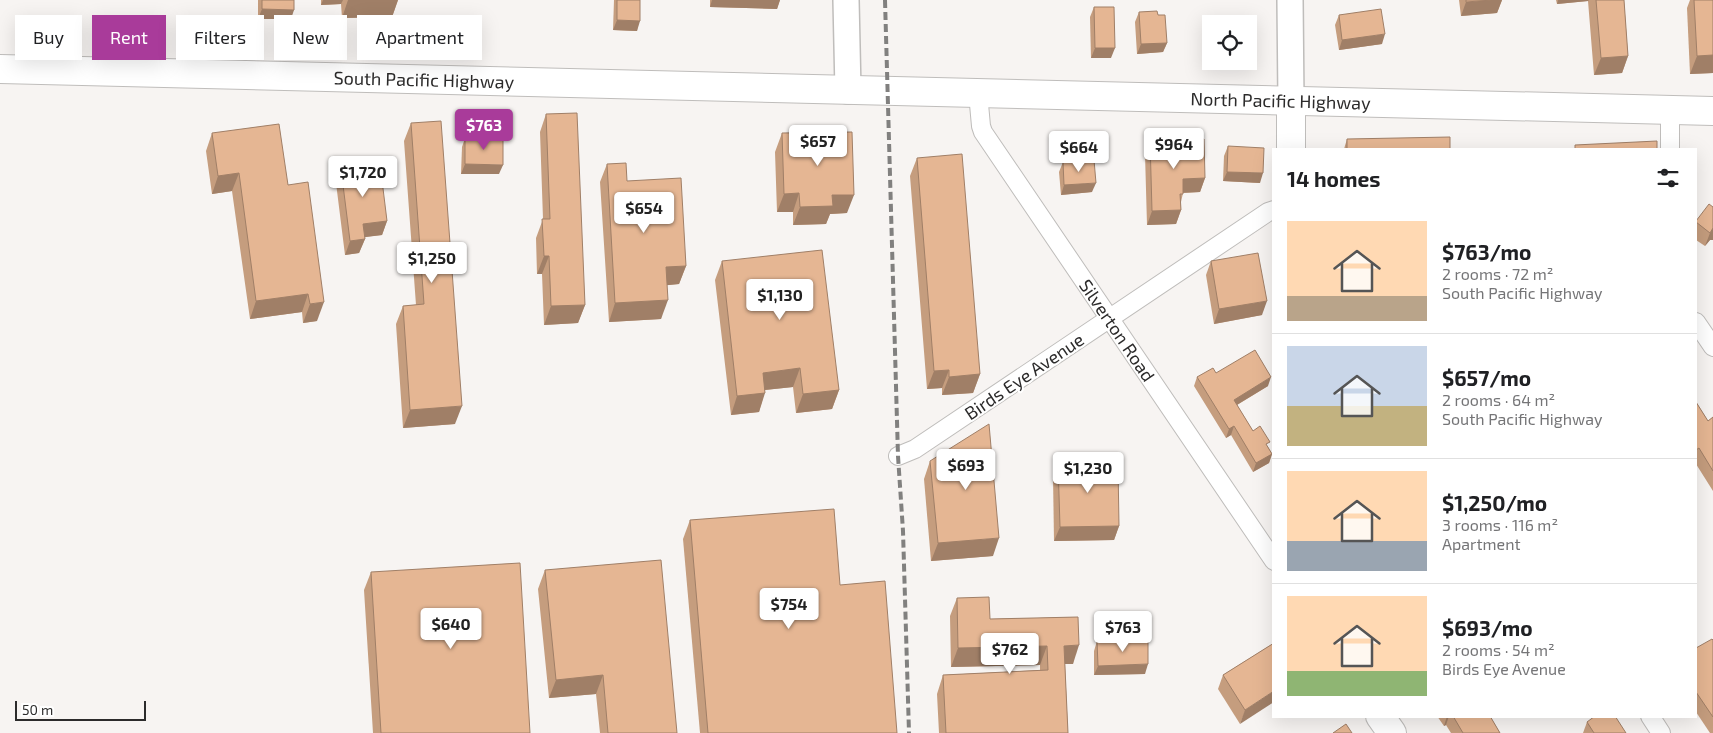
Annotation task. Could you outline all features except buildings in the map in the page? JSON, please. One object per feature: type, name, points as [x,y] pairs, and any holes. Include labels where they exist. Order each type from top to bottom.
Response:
[{"type":"main road","points":[[846,0],[848,91]]},
{"type":"main road","points":[[1290,0],[1291,148]]},
{"type":"main road","name":"South Pacific Highway","points":[[0,69],[848,91]]},
{"type":"main road","name":"North Pacific Highway","points":[[848,91],[1713,111]]},
{"type":"main road","points":[[1381,718],[1392,733]]},
{"type":"street","name":"Silverton Road","points":[[978,93],[983,132],[1272,558]]},
{"type":"street","points":[[1670,110],[1670,148]]},
{"type":"street","name":"Birds Eye Avenue","points":[[898,456],[915,449],[1272,211]]},
{"type":"street","points":[[1697,323],[1713,346]]},
{"type":"street","points":[[1651,718],[1661,733]]},
{"type":"railway","points":[[885,0],[898,456],[903,531],[909,733]]}]
